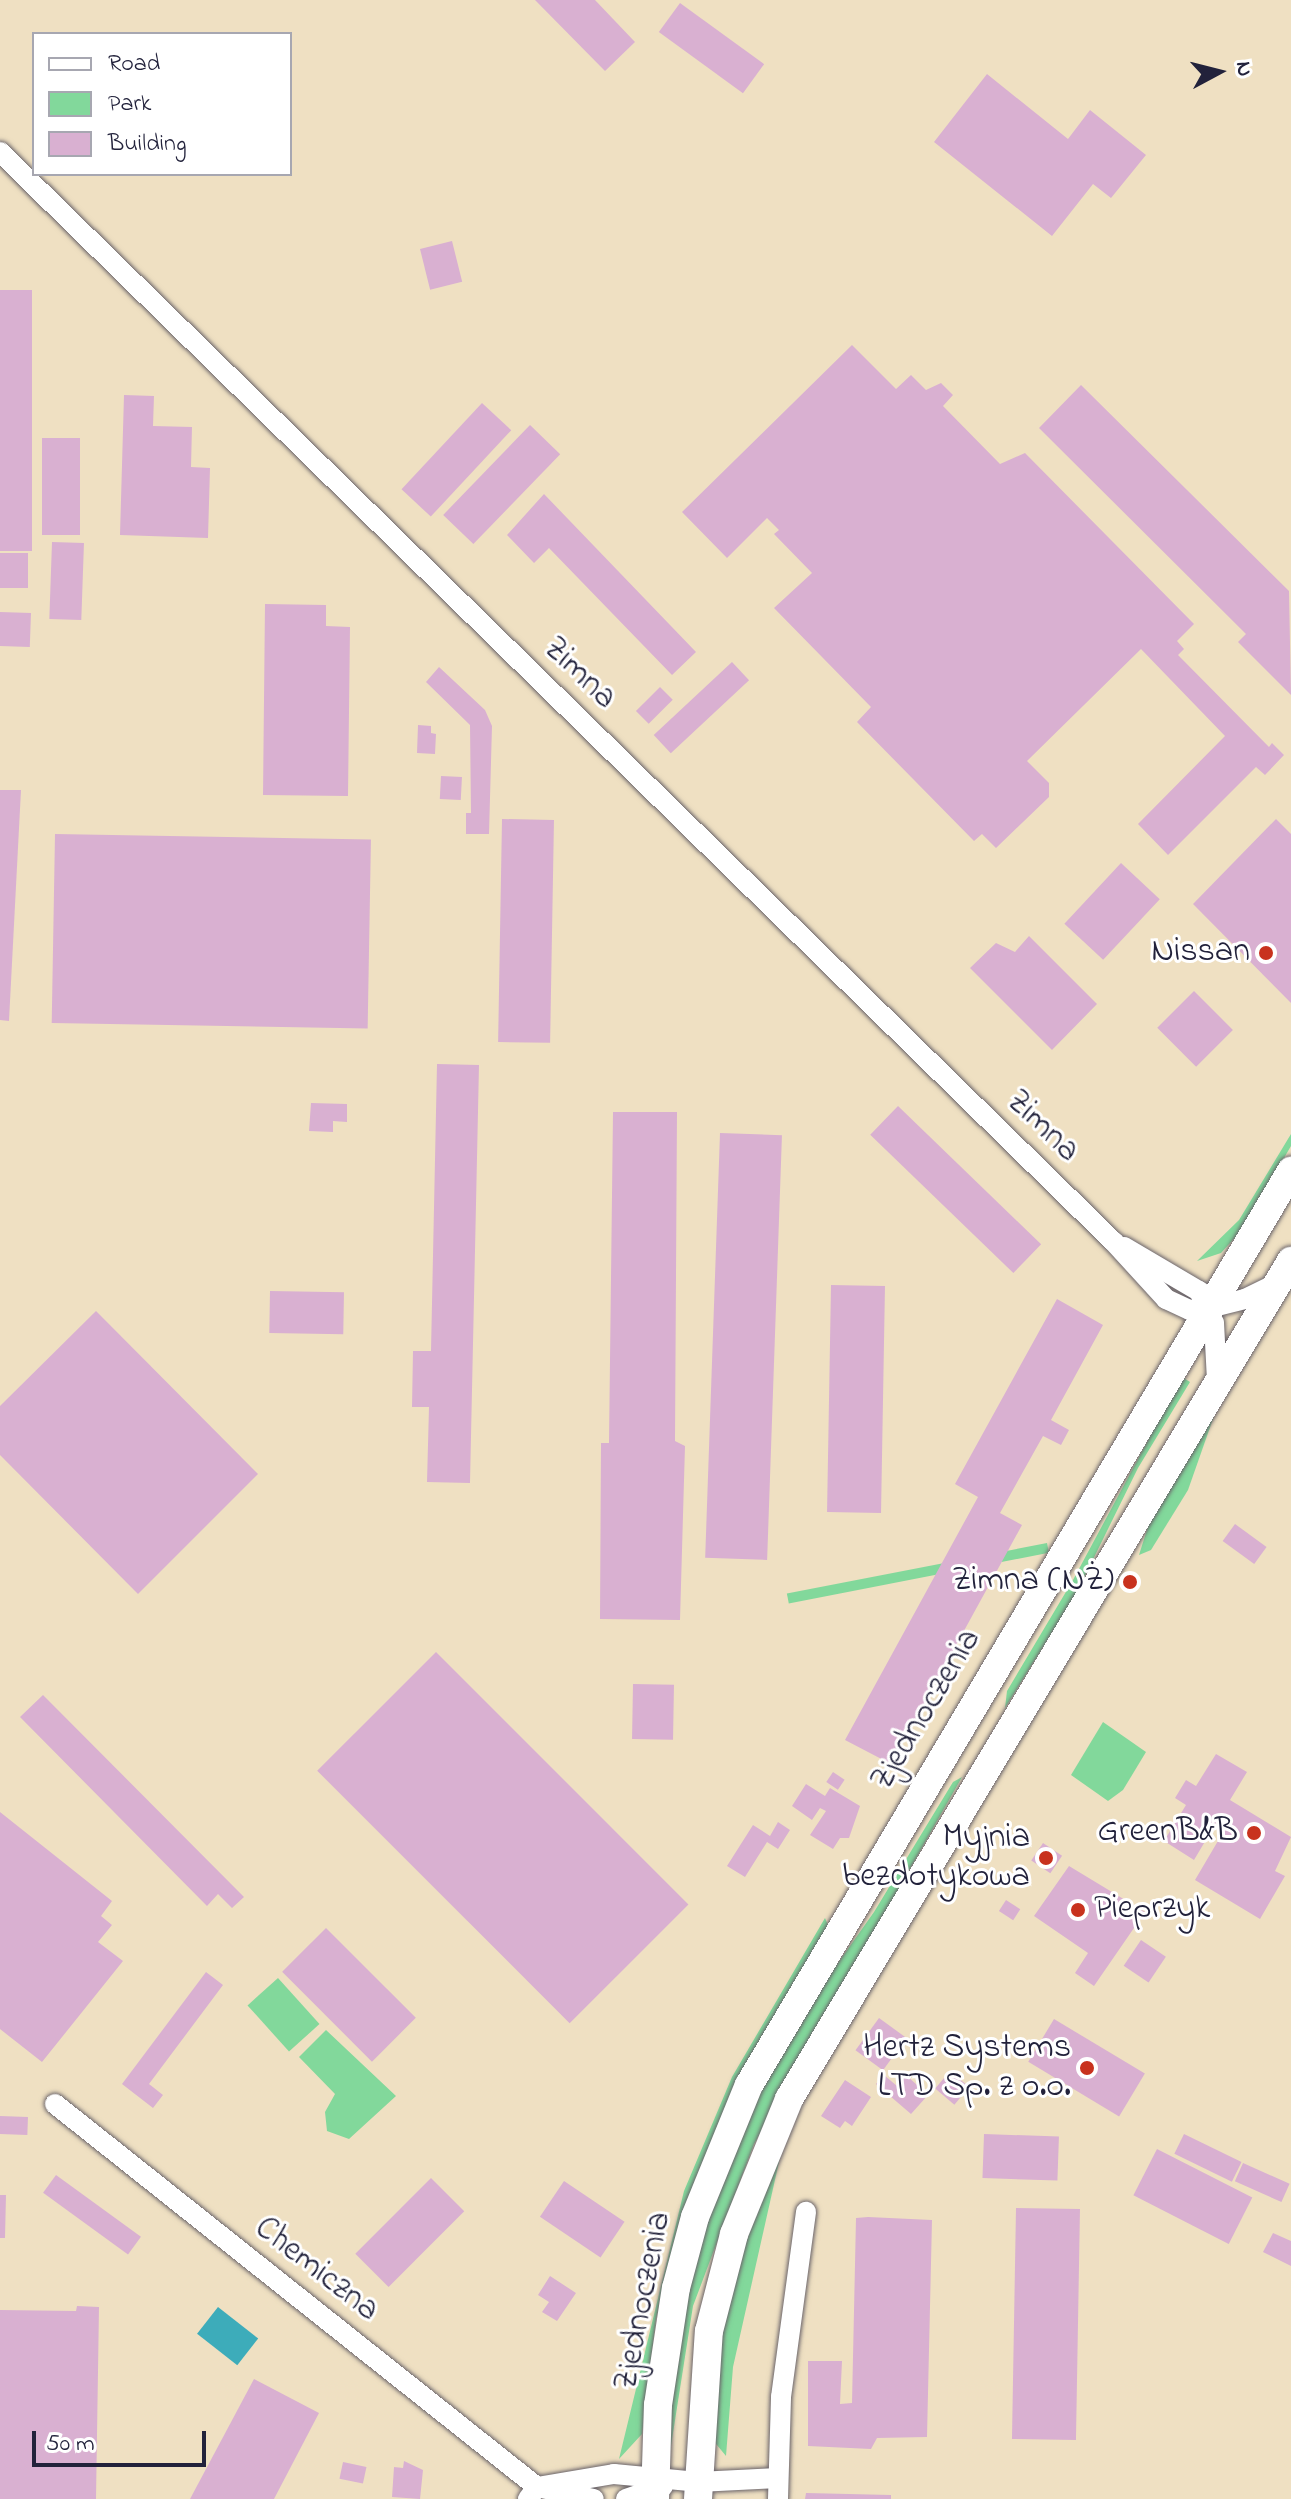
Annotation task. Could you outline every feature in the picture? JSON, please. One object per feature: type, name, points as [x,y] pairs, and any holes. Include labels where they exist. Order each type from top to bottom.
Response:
[{"type":"main road","name":"Zjednoczenia","points":[[655,2488],[658,2405],[676,2288],[695,2217],[749,2085],[1291,1171]]},
{"type":"main road","name":"Zjednoczenia","points":[[698,2481],[701,2396],[719,2288],[758,2166],[789,2099],[1285,1272]]},
{"type":"street","name":"Zimna","points":[[0,152],[1113,1241],[1166,1299],[1190,1310],[1209,1308],[1245,1299],[1285,1272]]},
{"type":"street","points":[[1209,1308],[1217,1381]]},
{"type":"street","name":"Chemiczna","points":[[55,2104],[533,2493],[594,2499]]},
{"type":"street","points":[[626,2499],[655,2488],[698,2481],[778,2489],[782,2383],[806,2212]]},
{"type":"street","points":[[533,2493],[614,2474],[655,2488]]},
{"type":"green space","points":[[1291,1134],[1291,1146],[1241,1231],[1221,1253],[1197,1261],[1239,1220]]},
{"type":"green space","points":[[1182,1377],[1190,1382],[1138,1468],[1076,1594],[1005,1708],[1007,1691],[1073,1580]]},
{"type":"green space","points":[[1220,1399],[1188,1490],[1151,1550],[1139,1555],[1151,1517]]},
{"type":"green space","points":[[1047,1543],[1049,1553],[789,1603],[787,1594]]},
{"type":"green space","points":[[1103,1722],[1146,1752],[1123,1790],[1108,1801],[1071,1775]]},
{"type":"green space","points":[[962,1777],[754,2144],[693,2306],[670,2452],[666,2433],[677,2342],[703,2231],[754,2100],[816,1994],[874,1912],[953,1782]]},
{"type":"green space","points":[[825,1918],[828,1925],[746,2064],[695,2179],[656,2319],[642,2434],[619,2459],[684,2191],[732,2077]]},
{"type":"green space","points":[[278,1978],[319,2024],[289,2052],[248,2005]]},
{"type":"green space","points":[[326,2030],[396,2096],[349,2139],[327,2131],[325,2112],[335,2094],[299,2057]]},
{"type":"green space","points":[[781,2153],[733,2367],[726,2456],[712,2439],[718,2353],[740,2253]]},
{"type":"water","points":[[218,2307],[258,2338],[237,2365],[197,2334]]},
{"type":"building","points":[[535,0],[595,0],[635,42],[605,71]]},
{"type":"building","points":[[680,3],[764,64],[743,93],[659,32]]},
{"type":"building","points":[[987,74],[1068,139],[1090,110],[1146,155],[1111,198],[1093,184],[1052,236],[934,142]]},
{"type":"building","points":[[452,241],[462,282],[430,290],[420,249]]},
{"type":"building","points":[[0,290],[32,290],[32,551],[0,551]]},
{"type":"building","points":[[852,345],[896,389],[911,375],[926,390],[941,383],[953,395],[943,406],[1000,464],[1025,453],[1194,624],[1177,641],[1184,649],[1178,655],[1269,747],[1272,743],[1284,755],[1265,775],[1256,767],[1168,855],[1138,824],[1225,736],[1141,649],[1027,761],[1049,783],[1049,797],[996,848],[982,834],[974,841],[857,722],[871,707],[774,608],[812,573],[774,534],[779,530],[767,518],[727,558],[682,512]]},
{"type":"building","points":[[1081,385],[1289,591],[1291,695],[1238,642],[1246,634],[1039,428]]},
{"type":"building","points":[[124,395],[154,396],[153,426],[192,427],[191,467],[210,468],[208,538],[120,535]]},
{"type":"building","points":[[482,403],[511,430],[431,517],[402,489]]},
{"type":"building","points":[[530,425],[560,454],[473,544],[443,515]]},
{"type":"building","points":[[42,438],[80,438],[80,535],[42,535]]},
{"type":"building","points":[[544,494],[696,652],[672,675],[549,548],[534,563],[507,535]]},
{"type":"building","points":[[52,542],[84,543],[81,620],[49,619]]},
{"type":"building","points":[[0,553],[28,553],[28,588],[0,588]]},
{"type":"building","points":[[265,604],[326,605],[326,626],[350,627],[348,796],[263,795]]},
{"type":"building","points":[[0,612],[31,613],[30,647],[0,646]]},
{"type":"building","points":[[732,662],[749,680],[671,753],[654,735]]},
{"type":"building","points":[[439,667],[485,710],[492,726],[489,834],[466,834],[466,813],[471,813],[470,725],[426,682]]},
{"type":"building","points":[[660,687],[673,700],[649,724],[636,711]]},
{"type":"building","points":[[418,725],[431,726],[431,733],[436,734],[435,754],[417,753]]},
{"type":"building","points":[[441,776],[462,777],[461,800],[440,799]]},
{"type":"building","points":[[0,790],[21,790],[9,1021],[0,1020]]},
{"type":"building","points":[[502,819],[554,820],[550,1043],[498,1042]]},
{"type":"building","name":"Nissan","points":[[1276,819],[1291,834],[1291,1003],[1193,904]]},
{"type":"building","points":[[55,834],[371,840],[368,1028],[52,1023]]},
{"type":"building","points":[[1121,863],[1160,899],[1103,960],[1064,924]]},
{"type":"building","points":[[1029,936],[1097,1004],[1052,1050],[970,968],[996,943],[1015,952]]},
{"type":"building","points":[[1194,991],[1233,1030],[1196,1067],[1157,1028]]},
{"type":"building","points":[[437,1064],[479,1065],[470,1483],[427,1482],[429,1407],[412,1407],[413,1351],[431,1351]]},
{"type":"building","points":[[311,1103],[347,1104],[347,1122],[333,1121],[333,1132],[309,1131]]},
{"type":"building","points":[[898,1106],[1041,1244],[1013,1273],[870,1135]]},
{"type":"building","points":[[613,1112],[677,1112],[675,1441],[685,1446],[680,1620],[600,1619],[601,1443],[609,1443]]},
{"type":"building","points":[[720,1133],[782,1135],[767,1560],[705,1558]]},
{"type":"building","points":[[831,1285],[885,1286],[881,1513],[827,1512]]},
{"type":"building","points":[[270,1291],[344,1292],[343,1334],[269,1333]]},
{"type":"building","points":[[1057,1299],[1103,1325],[1051,1420],[1069,1430],[1061,1445],[1043,1436],[1000,1513],[1022,1525],[891,1764],[845,1740],[978,1497],[955,1484]]},
{"type":"building","points":[[96,1311],[258,1474],[138,1594],[0,1455],[0,1406]]},
{"type":"building","points":[[1235,1524],[1267,1547],[1254,1564],[1223,1541]]},
{"type":"building","points":[[436,1652],[688,1904],[570,2023],[317,1771]]},
{"type":"building","points":[[633,1684],[674,1685],[673,1740],[632,1739]]},
{"type":"building","points":[[43,1695],[244,1897],[232,1908],[218,1894],[207,1906],[20,1717]]},
{"type":"building","name":"GreenB&B","points":[[1216,1754],[1247,1772],[1230,1800],[1291,1837],[1275,1871],[1285,1876],[1260,1919],[1195,1880],[1225,1829],[1216,1823],[1194,1860],[1164,1841],[1186,1805],[1175,1798],[1186,1780],[1196,1786]]},
{"type":"building","points":[[833,1772],[845,1780],[838,1790],[826,1782]]},
{"type":"building","points":[[806,1784],[825,1796],[830,1788],[860,1806],[849,1838],[840,1838],[833,1849],[810,1835],[826,1811],[820,1808],[812,1820],[792,1806]]},
{"type":"building","points":[[0,1812],[112,1901],[101,1916],[112,1925],[98,1942],[123,1961],[42,2062],[0,2029]]},
{"type":"building","points":[[778,1822],[790,1830],[778,1849],[767,1842],[745,1877],[727,1866],[753,1825],[770,1836]]},
{"type":"building","name":"Myjnia bezdotykowa","points":[[1043,1843],[1062,1856],[1050,1873],[1031,1860]]},
{"type":"building","name":"Pieprzyk","points":[[1069,1866],[1145,1912],[1094,1986],[1075,1973],[1088,1953],[1034,1916]]},
{"type":"building","points":[[1006,1900],[1020,1909],[1013,1920],[999,1911]]},
{"type":"building","points":[[326,1928],[416,2018],[372,2062],[282,1972]]},
{"type":"building","points":[[1141,1940],[1166,1957],[1149,1982],[1124,1966]]},
{"type":"building","points":[[206,1972],[223,1985],[149,2084],[163,2095],[153,2108],[122,2084]]},
{"type":"building","points":[[879,2018],[907,2038],[883,2070],[855,2050]]},
{"type":"building","name":"Hertz Systems LTD Sp. z o.o.","points":[[1054,2019],[1145,2074],[1119,2116],[1028,2062]]},
{"type":"building","points":[[950,2071],[969,2087],[954,2105],[935,2089]]},
{"type":"building","points":[[884,2075],[897,2086],[906,2075],[928,2095],[911,2114],[876,2084]]},
{"type":"building","points":[[845,2080],[871,2097],[852,2126],[845,2121],[840,2128],[821,2116]]},
{"type":"building","points":[[0,2116],[28,2117],[27,2135],[0,2134]]},
{"type":"building","points":[[984,2134],[1059,2137],[1057,2181],[982,2178]]},
{"type":"building","points":[[1184,2134],[1242,2162],[1232,2182],[1174,2154]]},
{"type":"building","points":[[1157,2149],[1252,2198],[1229,2244],[1133,2195]]},
{"type":"building","points":[[1243,2163],[1290,2184],[1281,2202],[1235,2181]]},
{"type":"building","points":[[56,2175],[141,2237],[128,2255],[43,2193]]},
{"type":"building","points":[[431,2178],[464,2211],[389,2287],[355,2254]]},
{"type":"building","points":[[564,2181],[625,2222],[600,2257],[540,2217]]},
{"type":"building","points":[[0,2195],[6,2195],[5,2238],[0,2238]]},
{"type":"building","points":[[1016,2208],[1080,2209],[1076,2440],[1012,2439]]},
{"type":"building","points":[[856,2218],[932,2220],[927,2437],[877,2438],[871,2449],[808,2446],[808,2361],[842,2361],[840,2404],[852,2403]]},
{"type":"building","points":[[1273,2233],[1291,2241],[1291,2266],[1263,2252]]},
{"type":"building","points":[[550,2276],[576,2293],[557,2321],[542,2312],[549,2302],[538,2295]]},
{"type":"building","points":[[77,2306],[99,2307],[96,2499],[0,2499],[0,2310],[76,2311]]},
{"type":"building","points":[[254,2379],[319,2413],[274,2499],[190,2499]]},
{"type":"building","points":[[404,2461],[423,2470],[420,2499],[392,2497],[394,2467],[403,2468]]},
{"type":"building","points":[[343,2462],[366,2467],[363,2484],[339,2479]]},
{"type":"building","points":[[806,2493],[891,2495],[891,2499],[805,2499]]},
{"type":"place","name":"Nissan","points":[[1266,953]]},
{"type":"place","name":"Zimna (NŻ)","points":[[1130,1582]]},
{"type":"place","name":"GreenB&B","points":[[1254,1833]]},
{"type":"place","name":"Myjnia bezdotykowa","points":[[1046,1858]]},
{"type":"place","name":"Pieprzyk","points":[[1078,1910]]},
{"type":"place","name":"Hertz Systems LTD Sp. z o.o.","points":[[1087,2068]]}]
